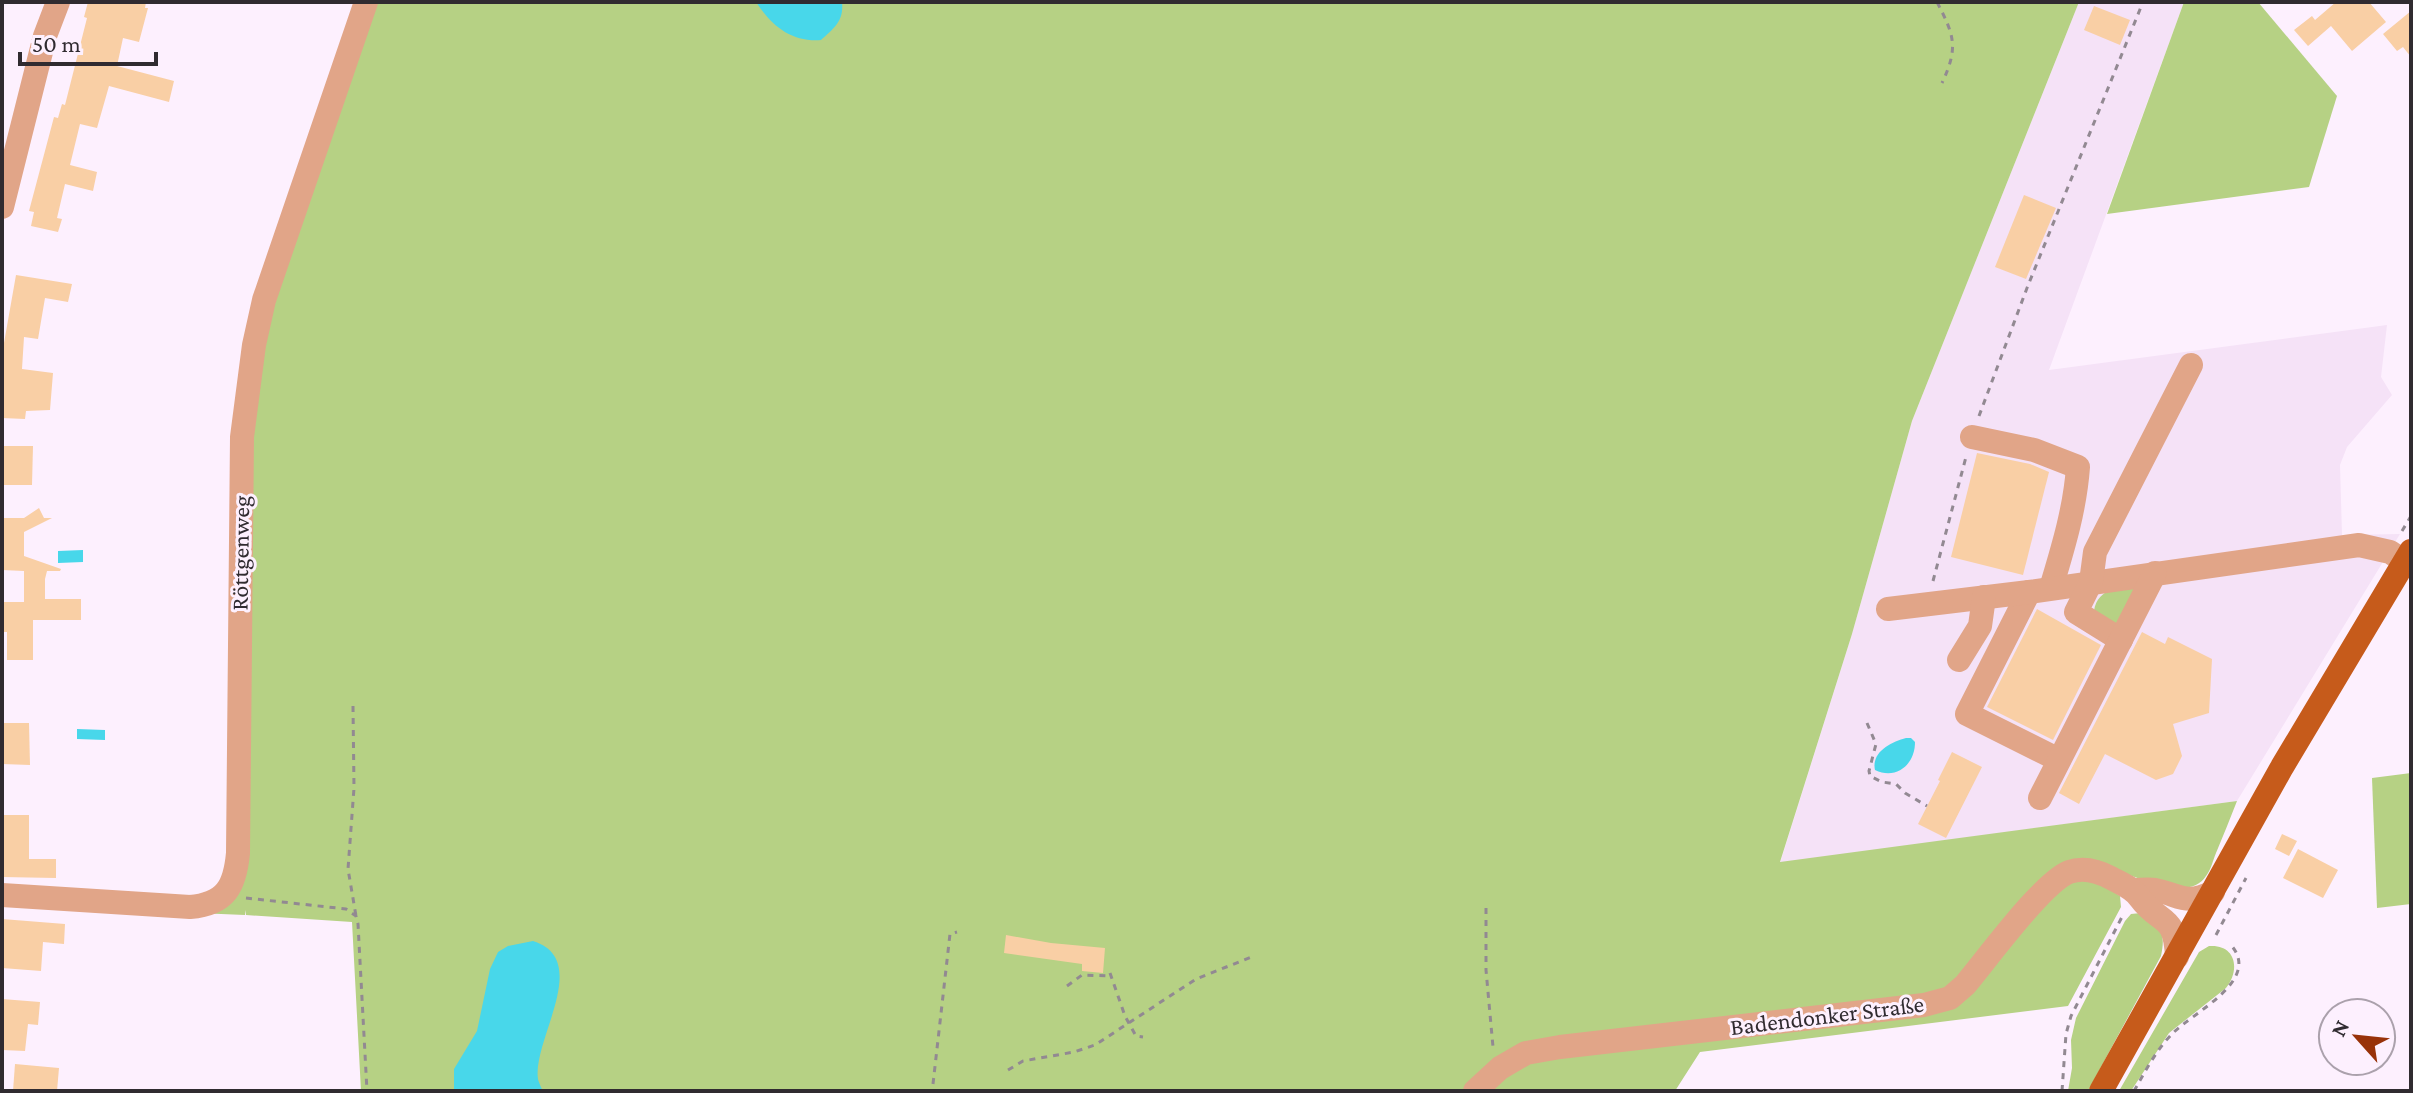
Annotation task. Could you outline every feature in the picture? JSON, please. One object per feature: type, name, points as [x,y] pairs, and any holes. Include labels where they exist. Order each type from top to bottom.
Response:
[{"type":"main road","points":[[2101,1091],[2354,643],[2408,556]]},
{"type":"street","points":[[2,207],[45,36],[58,2]]},
{"type":"street","name":"Röttgenweg","points":[[230,887],[236,873],[238,853],[242,437],[254,345],[264,300],[366,2]]},
{"type":"street","points":[[2121,640],[2076,612],[2091,582],[2095,552],[2191,365]]},
{"type":"street","points":[[1972,437],[2034,450],[2078,467],[2069,526],[2040,590],[1976,685],[1967,714],[2059,760]]},
{"type":"street","points":[[1888,609],[2155,573],[2222,567],[2359,545],[2408,556]]},
{"type":"street","points":[[2040,798],[2155,573]]},
{"type":"street","points":[[1959,660],[1980,626],[1984,597]]},
{"type":"street","name":"Badendonker Straße","points":[[1475,1091],[1500,1068],[1526,1053],[1924,1005],[1950,998],[1965,985],[2050,884],[2073,871],[2102,873],[2134,890],[2169,924],[2176,937],[2177,957]]},
{"type":"street","points":[[2,895],[190,907],[209,904],[230,887]]},
{"type":"street","name":"Badendonker Straße","points":[[2134,890],[2154,890],[2181,900],[2203,897],[2213,892]]},
{"type":"path","points":[[1937,2],[1953,40],[1951,63],[1942,83]]},
{"type":"path","points":[[1927,604],[1972,437],[2027,288],[2143,2]]},
{"type":"path","points":[[353,706],[354,788],[348,869],[358,924],[367,1091]]},
{"type":"path","points":[[1867,723],[1876,744],[1870,776],[1896,784],[1927,806]]},
{"type":"path","points":[[230,887],[246,898],[346,909],[356,916]]},
{"type":"path","points":[[2062,1091],[2066,1034],[2071,1016],[2134,890]]},
{"type":"path","points":[[1486,908],[1486,970],[1494,1060],[1500,1068]]},
{"type":"path","points":[[933,1084],[950,934],[957,932]]},
{"type":"path","points":[[2134,1091],[2171,1034],[2226,991],[2235,980],[2239,966],[2236,950],[2229,943]]},
{"type":"path","points":[[1008,1070],[1023,1061],[1085,1049],[1103,1041],[1196,979],[1254,956]]},
{"type":"path","points":[[1067,986],[1082,975],[1110,975],[1128,1022],[1136,1036],[1143,1037]]},
{"type":"shaded area","points":[[2079,2],[2184,2],[2049,370],[2387,325],[2381,377],[2392,395],[2347,447],[2340,465],[2342,535],[2400,534],[2237,801],[1780,863],[1852,634],[1912,421]]},
{"type":"green space","points":[[373,2],[2079,2],[1912,421],[1852,634],[1780,862],[2237,801],[2209,871],[2195,885],[2180,888],[2085,862],[2067,863],[2045,878],[1960,980],[1945,992],[1924,998],[1722,1020],[1716,1033],[1925,1011],[1953,1005],[1971,990],[2055,890],[2072,880],[2088,880],[2120,896],[2121,907],[2068,1006],[1700,1052],[1675,1091],[361,1091],[352,922],[246,915],[245,910],[245,915],[197,913],[228,896],[245,869],[242,655],[246,437],[257,346],[267,301]]},
{"type":"green space","points":[[2184,2],[2258,2],[2337,96],[2309,187],[2107,214]]},
{"type":"green space","points":[[2140,583],[2113,632],[2094,615],[2103,594],[2116,587]]},
{"type":"green space","points":[[2411,773],[2411,904],[2377,908],[2372,778]]},
{"type":"green space","points":[[2141,913],[2160,930],[2163,941],[2161,956],[2088,1091],[2068,1091],[2072,1068],[2071,1040],[2076,1018],[2125,921],[2131,914]]},
{"type":"green space","points":[[2209,946],[2225,949],[2233,960],[2233,974],[2226,988],[2169,1033],[2131,1091],[2119,1091],[2199,952]]},
{"type":"water","points":[[756,2],[842,2],[842,9],[840,19],[830,32],[821,40],[810,40],[783,31]]},
{"type":"water","points":[[83,550],[83,562],[58,563],[58,551]]},
{"type":"water","points":[[77,729],[105,730],[105,740],[77,739]]},
{"type":"water","points":[[1906,738],[1915,742],[1908,764],[1897,772],[1875,770],[1879,753]]},
{"type":"water","points":[[533,941],[550,951],[558,965],[556,1002],[539,1063],[538,1079],[543,1091],[454,1091],[454,1069],[477,1031],[490,969],[498,952],[508,946]]},
{"type":"building","points":[[88,2],[146,2],[145,8],[148,8],[139,42],[123,38],[117,66],[174,81],[169,102],[109,86],[97,128],[80,124],[70,165],[97,172],[93,191],[65,184],[57,218],[62,219],[58,232],[31,226],[34,212],[29,211],[54,117],[58,118],[62,104],[65,105],[87,18],[84,17]]},
{"type":"building","points":[[2336,2],[2369,2],[2386,22],[2352,51],[2331,26],[2308,46],[2294,30],[2312,16],[2315,20]]},
{"type":"building","points":[[2094,6],[2130,20],[2120,45],[2084,30]]},
{"type":"building","points":[[2411,11],[2411,57],[2403,47],[2397,51],[2383,34]]},
{"type":"building","points":[[2024,195],[2056,208],[2026,279],[1995,267]]},
{"type":"building","points":[[16,275],[72,284],[68,302],[45,298],[38,339],[24,337],[22,369],[53,373],[50,410],[26,411],[25,419],[2,418],[4,343]]},
{"type":"building","points":[[2,446],[33,446],[32,485],[2,485]]},
{"type":"building","points":[[1977,453],[2030,464],[2049,472],[2023,575],[1951,557]]},
{"type":"building","points":[[39,508],[44,518],[52,518],[24,532],[24,556],[61,569],[47,571],[45,599],[81,599],[81,620],[33,620],[33,660],[7,660],[7,632],[2,632],[2,602],[24,602],[24,571],[2,570],[2,518],[24,518]]},
{"type":"building","points":[[2037,609],[2101,645],[2053,740],[1987,707]]},
{"type":"building","points":[[2142,632],[2165,644],[2168,637],[2212,659],[2209,713],[2173,724],[2182,756],[2173,774],[2156,780],[2105,754],[2079,804],[2059,793]]},
{"type":"building","points":[[2,723],[29,723],[30,765],[2,764]]},
{"type":"building","points":[[1952,752],[1982,767],[1946,838],[1918,824]]},
{"type":"building","points":[[2,815],[29,815],[29,859],[56,859],[56,878],[2,877]]},
{"type":"building","points":[[2282,834],[2297,841],[2289,856],[2275,849]]},
{"type":"building","points":[[2298,849],[2338,870],[2323,898],[2283,878]]},
{"type":"building","points":[[2,919],[65,924],[64,944],[43,942],[41,971],[2,968]]},
{"type":"building","points":[[1006,935],[1105,948],[1103,973],[1082,971],[1082,964],[1004,953]]},
{"type":"building","points":[[2,999],[40,1002],[38,1025],[28,1024],[25,1051],[2,1050]]},
{"type":"building","points":[[15,1064],[59,1068],[57,1091],[13,1091]]}]
